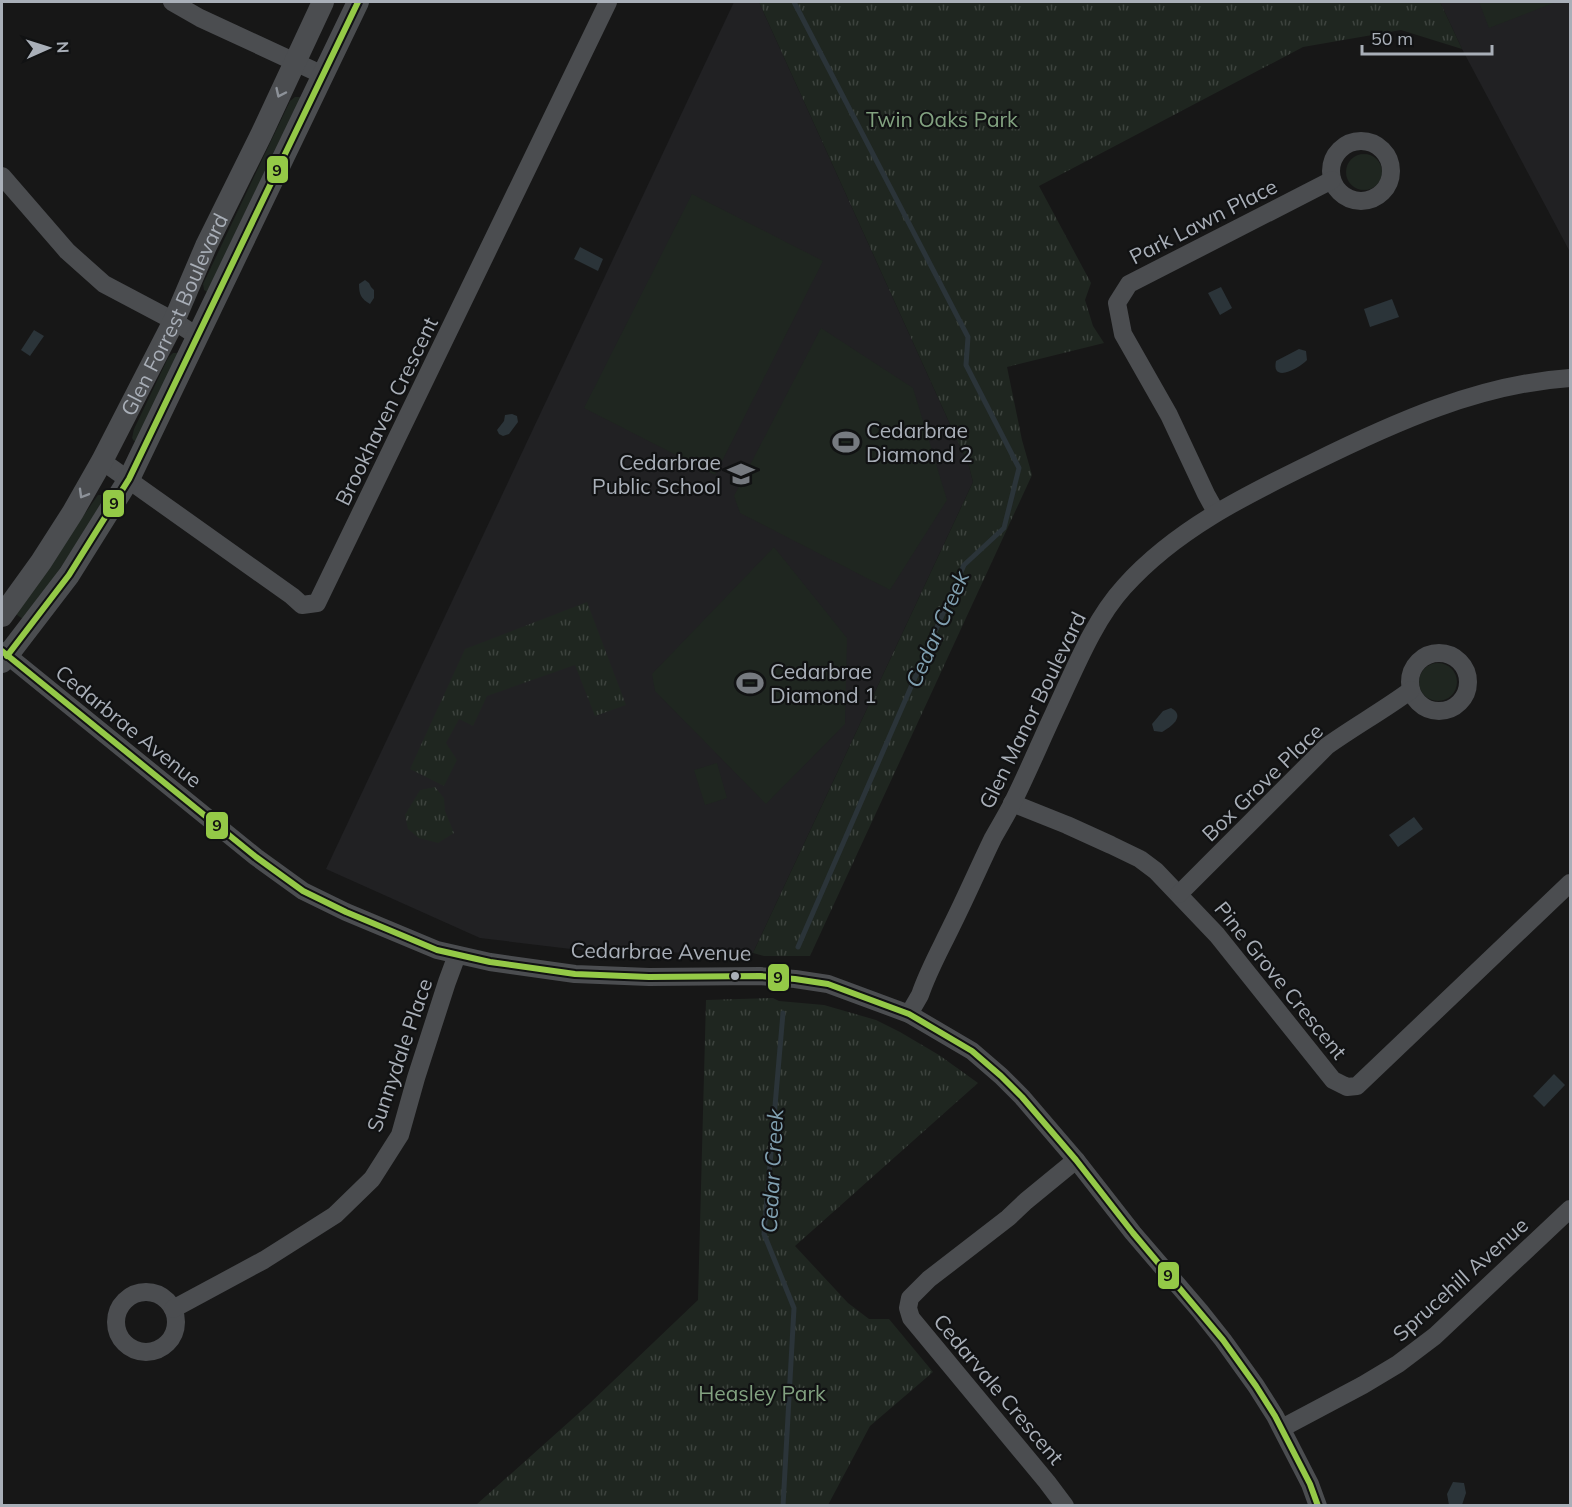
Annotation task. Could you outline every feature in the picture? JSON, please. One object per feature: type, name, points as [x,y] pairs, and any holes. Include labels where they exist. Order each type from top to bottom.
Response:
[{"type":"street","points":[[172,2],[200,18],[323,75]]},
{"type":"street","name":"Glen Forrest Boulevard","points":[[2,616],[41,562],[102,461],[174,321],[206,246],[323,2]]},
{"type":"street","name":"Glen Forrest Boulevard","points":[[3,656],[69,575],[129,479],[358,2]]},
{"type":"street","name":"Brookhaven Crescent","points":[[102,461],[302,605],[317,603],[608,2]]},
{"type":"street","points":[[2,176],[67,250],[104,284],[174,321],[197,336]]},
{"type":"street","name":"Park Lawn Place","points":[[1216,512],[1168,415],[1123,334],[1117,303],[1129,284],[1332,180]]},
{"type":"street","name":"Glen Manor Boulevard","points":[[909,1014],[1012,803],[1078,660],[1099,622],[1122,589],[1151,559],[1171,542],[1185,535],[1216,512],[1371,434],[1431,409],[1504,388],[1544,379],[1570,378]]},
{"type":"street","name":"Cedarbrae Avenue","points":[[3,656],[173,789],[224,833],[303,891],[346,912],[437,950],[490,962],[575,974],[649,977],[760,976],[828,984],[909,1014],[972,1051],[1022,1097],[1223,1340],[1282,1428],[1310,1484],[1318,1506]]},
{"type":"street","name":"Box Grove Place","points":[[1179,894],[1328,746],[1411,690]]},
{"type":"street","name":"Pine Grove Crescent","points":[[1012,803],[1067,825],[1140,859],[1156,871],[1217,935],[1333,1080],[1347,1088],[1358,1086],[1570,883]]},
{"type":"street","name":"Sunnydale Place","points":[[173,1309],[264,1260],[335,1215],[372,1179],[400,1135],[416,1078],[458,955]]},
{"type":"street","name":"Cedarvale Crescent","points":[[1065,1506],[911,1318],[908,1308],[910,1298],[929,1279],[1008,1218],[1076,1161]]},
{"type":"street","name":"Sprucehill Avenue","points":[[1282,1428],[1363,1385],[1398,1364],[1436,1336],[1570,1209]]},
{"type":"shaded area","name":"Cedarbrae Public School","points":[[734,2],[759,2],[969,466],[973,482],[753,953],[596,952],[480,938],[326,869]]},
{"type":"shaded area","points":[[1440,2],[1570,2],[1570,252],[1462,49]]},
{"type":"shaded area","points":[[580,247],[603,259],[598,271],[574,259]]},
{"type":"shaded area","points":[[365,280],[374,290],[374,298],[370,304],[359,291],[359,284]]},
{"type":"shaded area","points":[[1221,287],[1232,308],[1220,315],[1208,293]]},
{"type":"shaded area","points":[[1392,299],[1399,317],[1370,327],[1364,309]]},
{"type":"shaded area","points":[[34,330],[44,336],[30,356],[21,350]]},
{"type":"shaded area","points":[[1299,349],[1306,351],[1307,360],[1293,370],[1278,372],[1276,361]]},
{"type":"shaded area","points":[[505,415],[517,416],[518,422],[509,434],[503,436],[499,434],[497,430],[504,421]]},
{"type":"shaded area","points":[[1171,708],[1177,714],[1176,721],[1162,732],[1154,731],[1152,724],[1163,711]]},
{"type":"shaded area","points":[[1414,817],[1423,829],[1398,847],[1389,835]]},
{"type":"shaded area","points":[[1554,1074],[1565,1085],[1544,1107],[1533,1096]]},
{"type":"shaded area","points":[[1453,1482],[1464,1483],[1466,1493],[1462,1505],[1449,1505],[1447,1494]]},
{"type":"green space","name":"Twin Oaks Park","points":[[759,2],[1440,2],[1462,49],[1401,30],[1303,47],[1039,186],[1091,283],[1085,300],[1093,326],[1104,343],[1007,367],[1022,440],[1032,475],[810,956],[764,956],[753,953],[973,482],[969,466]]},
{"type":"green space","points":[[1479,2],[1556,2],[1489,28]]},
{"type":"green space","points":[[295,97],[301,97],[207,292],[203,284],[290,101]]},
{"type":"green space","points":[[1364,154],[1377,159],[1382,172],[1377,185],[1364,190],[1351,185],[1346,172],[1351,159]]},
{"type":"green space","points":[[692,194],[823,261],[715,475],[584,408]]},
{"type":"green space","name":"Cedarbrae Diamond 2","points":[[821,328],[913,388],[947,500],[890,590],[740,513],[734,496]]},
{"type":"green space","points":[[173,353],[179,353],[141,440],[134,441],[132,438],[134,429],[168,358]]},
{"type":"green space","points":[[98,495],[105,495],[107,498],[29,615],[23,619],[17,615],[17,610]]},
{"type":"green space","name":"Cedarbrae Diamond 1","points":[[774,547],[847,638],[845,724],[766,804],[655,691],[652,674]]},
{"type":"green space","points":[[587,602],[626,705],[595,716],[575,665],[487,696],[473,726],[459,719],[446,743],[457,760],[444,786],[410,769],[465,649]]},
{"type":"green space","points":[[1438,663],[1451,669],[1457,682],[1451,695],[1438,701],[1425,695],[1419,682],[1425,669]]},
{"type":"green space","points":[[717,763],[727,798],[705,805],[694,770]]},
{"type":"green space","points":[[435,787],[444,798],[445,811],[454,833],[438,843],[419,838],[408,829],[405,815],[420,790]]},
{"type":"green space","name":"Heasley Park","points":[[773,998],[779,1001],[824,1005],[876,1020],[939,1055],[978,1083],[795,1246],[848,1303],[869,1319],[889,1319],[933,1372],[870,1426],[828,1505],[476,1505],[589,1404],[698,1300],[706,1000]]},
{"type":"waterway","name":"Cedar Creek","points":[[794,2],[968,337],[966,365],[1019,468],[1004,528],[964,565],[798,947]]},
{"type":"waterway","name":"Cedar Creek","points":[[783,1013],[764,1234],[794,1308],[783,1506]]},
{"type":"transit line","name":"9","points":[[7,656],[69,575],[129,479],[358,2]]},
{"type":"transit line","name":"9","points":[[2,651],[256,857],[303,891],[346,912],[437,950],[490,962],[575,974],[649,977],[760,976],[828,984],[909,1014],[972,1051],[1022,1097],[1223,1340],[1275,1416],[1310,1484],[1318,1506]]},
{"type":"place","name":"Cedarbrae Diamond 2","points":[[846,442]]},
{"type":"place","name":"Cedarbrae Public School","points":[[741,474]]},
{"type":"place","name":"Cedarbrae Diamond 1","points":[[750,683]]}]
